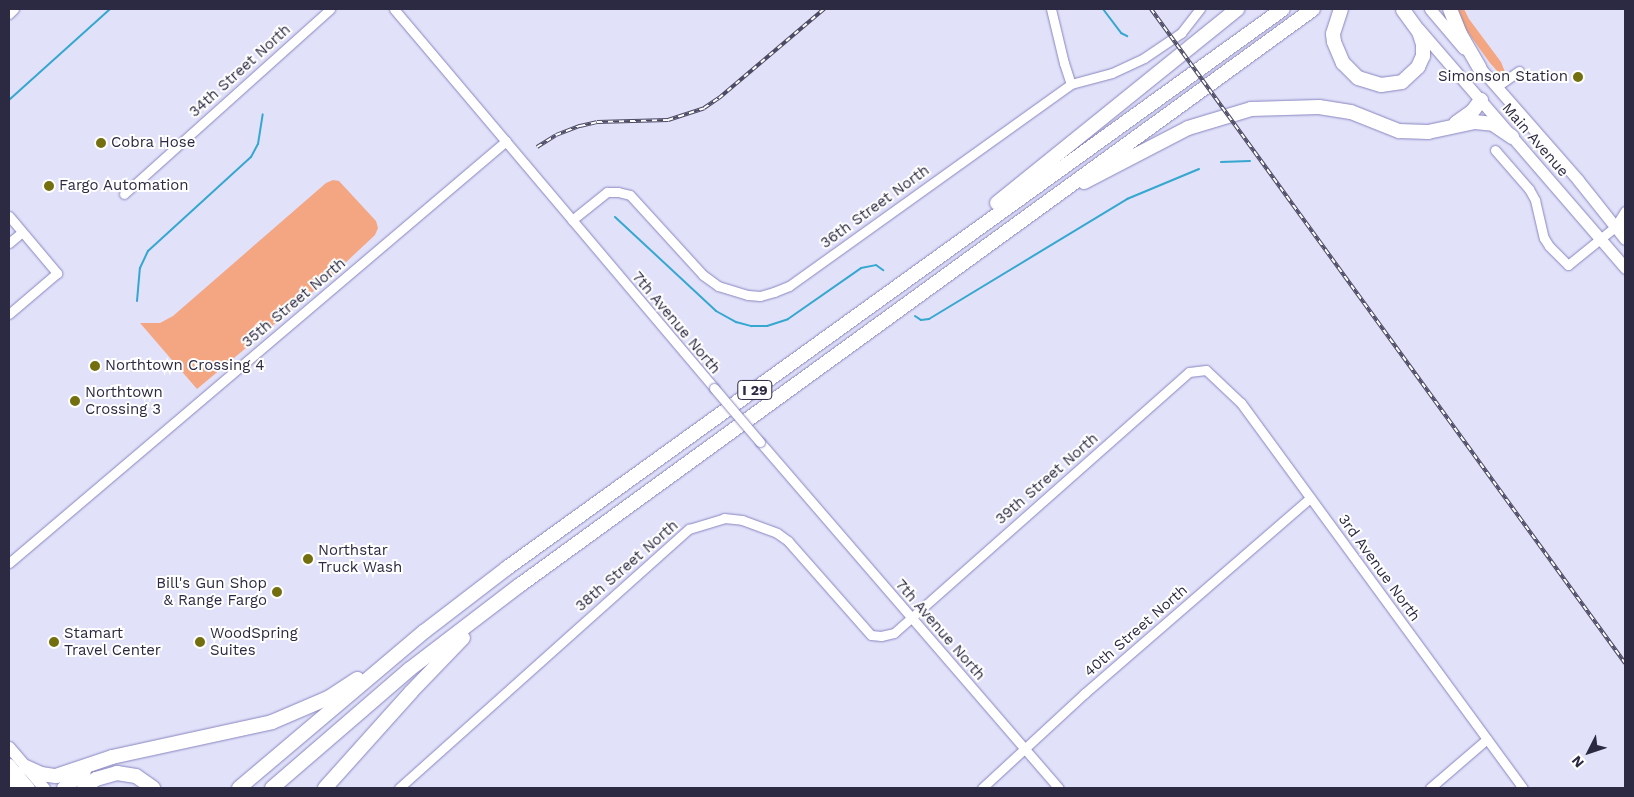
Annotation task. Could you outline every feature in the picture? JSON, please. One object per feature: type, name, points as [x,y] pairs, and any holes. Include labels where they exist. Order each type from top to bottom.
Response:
[{"type":"highway","points":[[875,302],[928,256],[1237,9]]},
{"type":"highway","name":"I 29","points":[[239,788],[425,631],[507,568],[1283,9]]},
{"type":"highway","name":"I 29","points":[[272,788],[410,670],[520,585],[1313,9]]},
{"type":"highway","points":[[1341,9],[1333,34],[1342,63],[1358,78],[1380,85],[1402,82],[1418,67],[1423,56],[1423,44],[1419,32],[1402,9]]},
{"type":"highway","points":[[1450,9],[1460,34],[1480,68]]},
{"type":"highway","points":[[1450,126],[1464,119],[1481,100]]},
{"type":"highway","points":[[1042,204],[1188,128],[1251,109],[1280,106],[1327,108],[1351,112],[1399,131],[1428,132],[1475,122],[1493,124],[1512,136]]},
{"type":"highway","points":[[325,788],[444,657],[520,585]]},
{"type":"highway","points":[[26,767],[41,774],[56,776],[112,757],[272,722],[301,711],[347,686],[425,631]]},
{"type":"highway","points":[[64,788],[89,767],[112,757]]},
{"type":"highway","points":[[84,788],[96,779],[117,773],[136,776],[154,788]]},
{"type":"highway","points":[[9,775],[20,788]]},
{"type":"main road","name":"Main Avenue","points":[[1402,9],[1625,268]]},
{"type":"main road","name":"Main Avenue","points":[[1430,9],[1496,87],[1620,225],[1625,239]]},
{"type":"main road","points":[[1481,100],[1496,87]]},
{"type":"main road","points":[[9,746],[44,788]]},
{"type":"main road","points":[[9,764],[29,788]]},
{"type":"street","points":[[9,14],[14,9]]},
{"type":"street","name":"34th Street North","points":[[124,194],[330,9]]},
{"type":"street","name":"7th Avenue North","points":[[394,9],[760,442],[1059,788]]},
{"type":"street","points":[[1051,9],[1071,84]]},
{"type":"street","name":"36th Street North","points":[[572,220],[607,192],[630,195],[703,275],[718,286],[748,295],[760,296],[774,292],[789,286],[1071,84],[1121,70],[1144,58],[1181,33],[1200,9]]},
{"type":"street","points":[[1496,87],[1518,71]]},
{"type":"street","name":"35th Street North","points":[[9,563],[506,141]]},
{"type":"street","points":[[1495,150],[1529,189],[1535,200],[1544,238],[1549,246],[1568,265],[1600,238],[1620,225],[1625,211]]},
{"type":"street","points":[[9,216],[57,272],[9,314]]},
{"type":"street","points":[[9,244],[22,232]]},
{"type":"street","name":"3rd Avenue North","points":[[1206,370],[1241,402],[1523,788]]},
{"type":"street","name":"39th Street North","points":[[912,620],[946,586],[1189,372],[1206,370]]},
{"type":"street","name":"40th Street North","points":[[982,788],[1026,750],[1085,693],[1310,498]]},
{"type":"street","name":"38th Street North","points":[[399,788],[689,529],[702,523],[724,518],[742,520],[777,533],[788,541],[871,635],[881,636],[894,633],[912,620]]},
{"type":"street","points":[[1430,788],[1487,739]]},
{"type":"shaded area","points":[[1458,9],[1464,9],[1469,19],[1501,62],[1504,73],[1500,74],[1490,63],[1464,27]]},
{"type":"shaded area","points":[[333,180],[339,181],[376,221],[378,228],[375,235],[328,279],[197,389],[140,323],[160,323],[173,316],[326,183]]},
{"type":"waterway","points":[[9,100],[110,9]]},
{"type":"waterway","points":[[1103,9],[1121,33],[1127,36]]},
{"type":"waterway","points":[[137,301],[140,268],[148,251],[251,157],[258,144],[263,114]]},
{"type":"waterway","points":[[1221,162],[1250,161]]},
{"type":"waterway","points":[[915,316],[921,320],[929,319],[1127,199],[1199,169]]},
{"type":"waterway","points":[[615,217],[716,311],[736,322],[751,326],[767,326],[788,319],[861,268],[876,265],[883,270]]},
{"type":"railway","points":[[537,147],[556,135],[597,122],[668,120],[704,108],[719,98],[824,9]]},
{"type":"railway","points":[[1151,9],[1625,663]]},
{"type":"place","name":"Simonson Station","points":[[1578,77]]},
{"type":"place","name":"Cobra Hose","points":[[101,143]]},
{"type":"place","name":"Fargo Automation","points":[[49,186]]},
{"type":"place","name":"Northtown Crossing 4","points":[[95,366]]},
{"type":"place","name":"Northtown Crossing 3","points":[[75,401]]},
{"type":"place","name":"Northstar Truck Wash","points":[[308,559]]},
{"type":"place","name":"Bill's Gun Shop & Range Fargo","points":[[277,592]]},
{"type":"place","name":"Stamart Travel Center","points":[[54,642]]},
{"type":"place","name":"WoodSpring Suites","points":[[200,642]]}]
